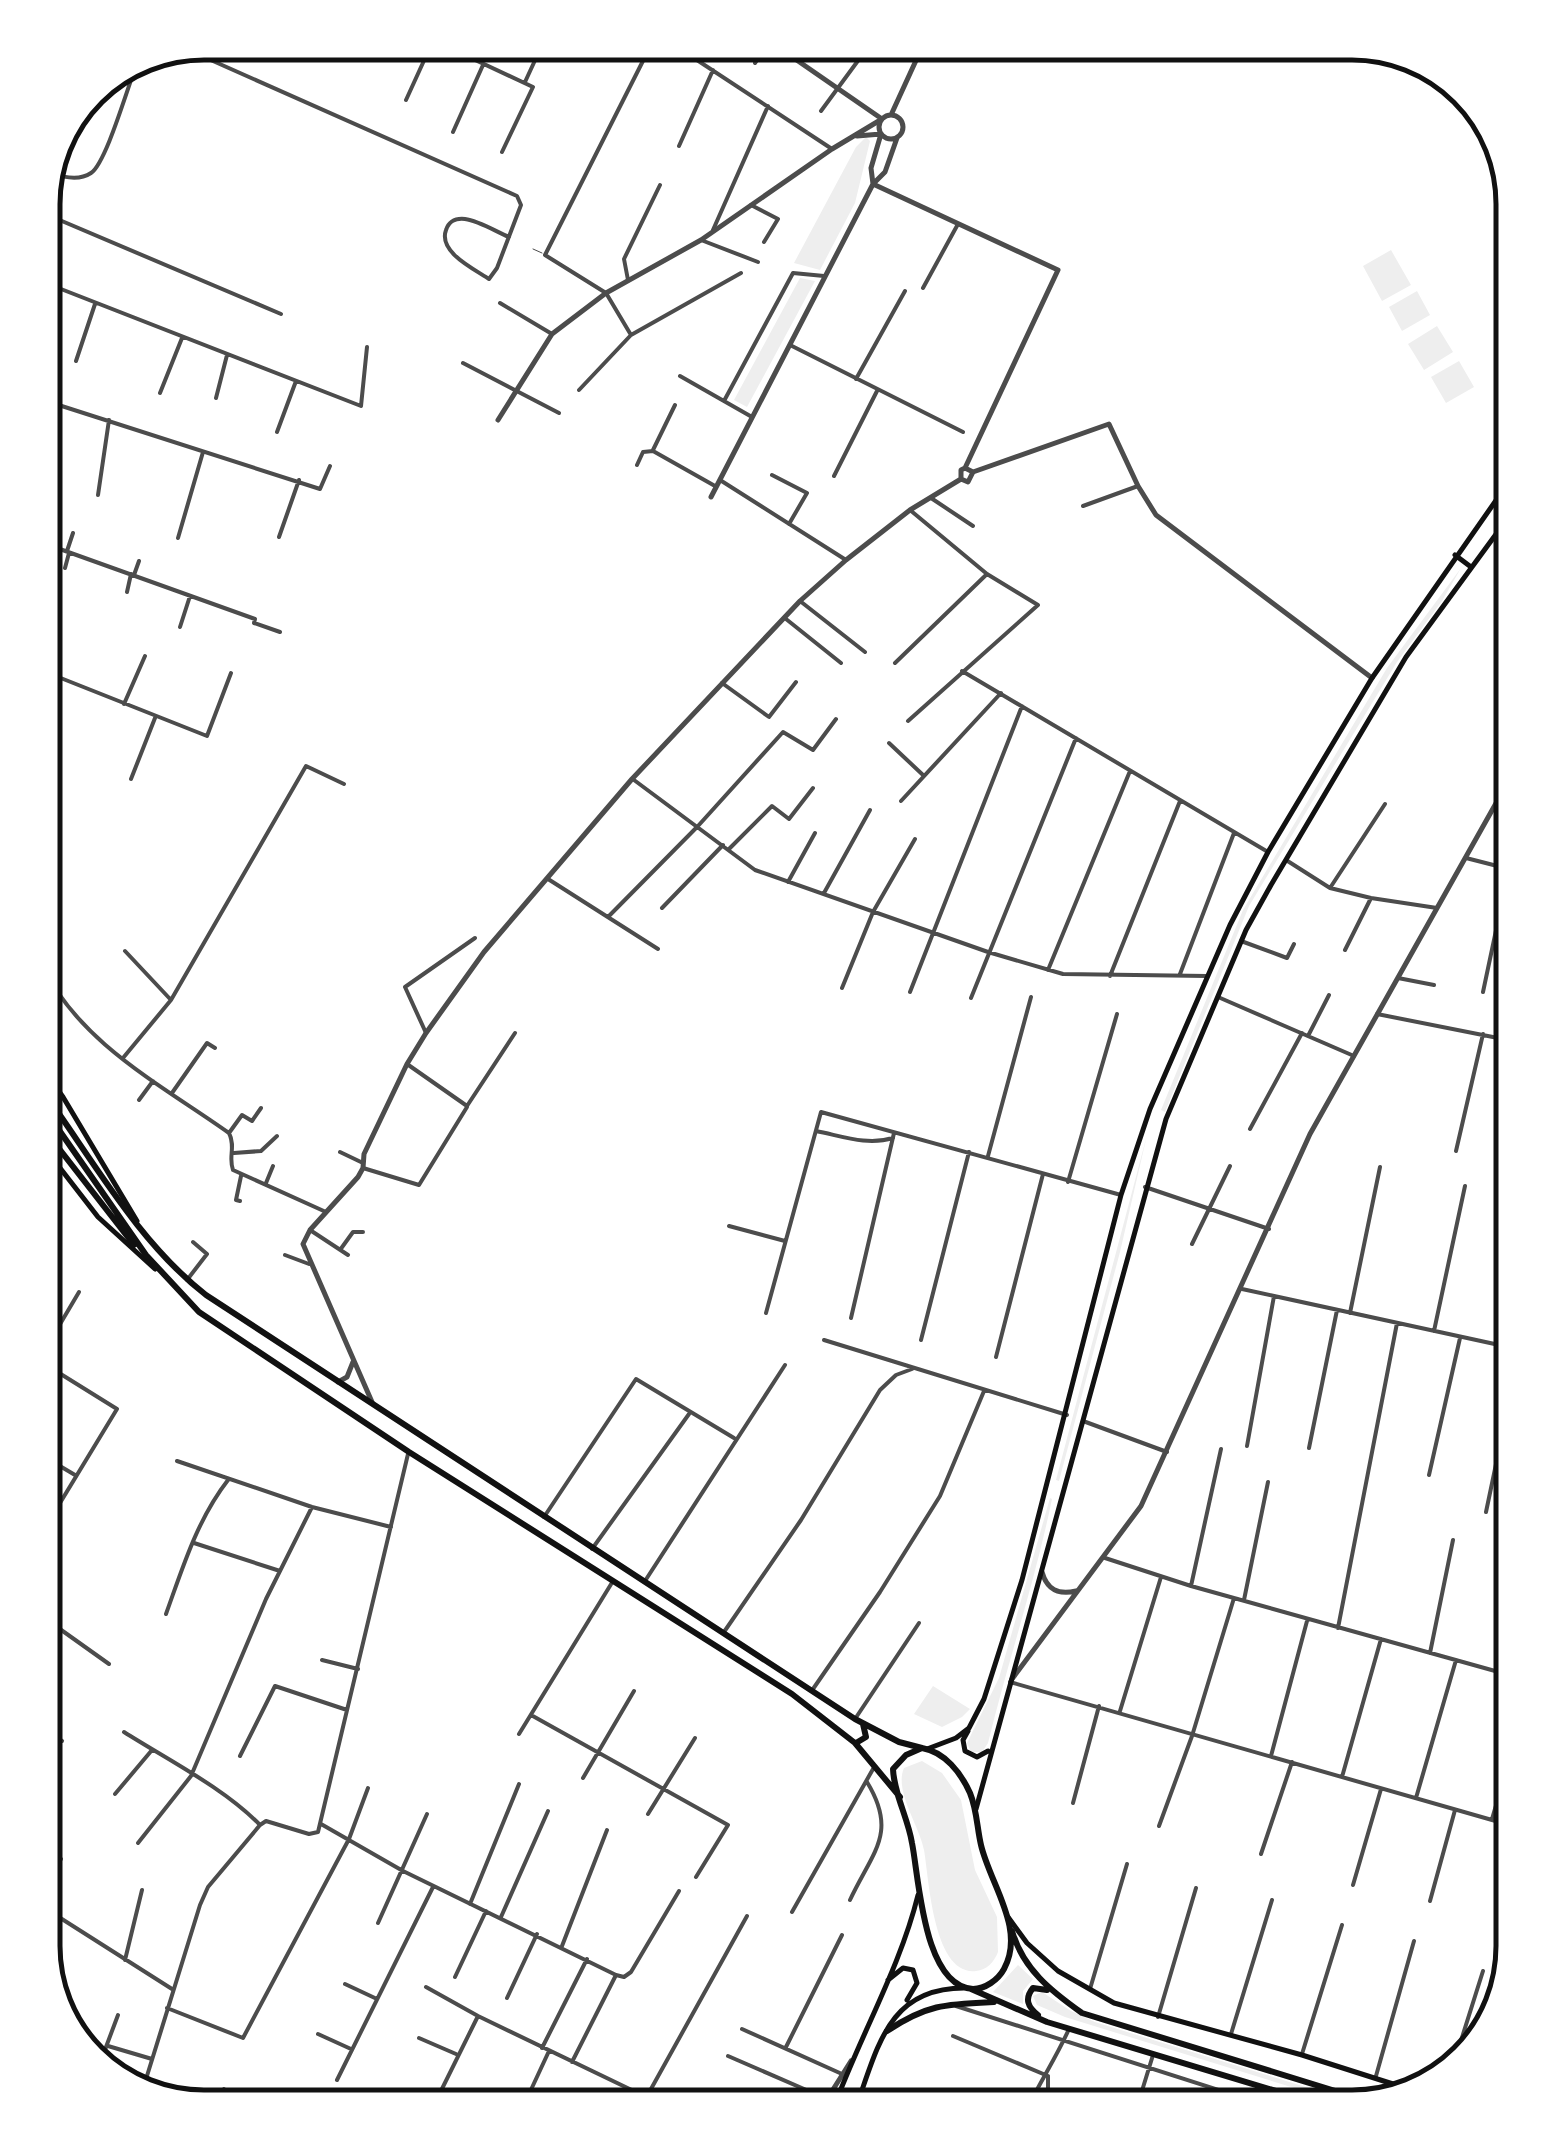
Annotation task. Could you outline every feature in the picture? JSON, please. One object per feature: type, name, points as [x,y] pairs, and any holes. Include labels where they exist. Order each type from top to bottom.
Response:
[{"type":"main road","points":[[991,1748],[977,1757],[964,1751],[964,1740],[984,1698],[1022,1580],[1121,1195],[1145,1123],[1206,976],[1268,852],[1372,678],[1496,500]]},
{"type":"main road","points":[[976,1812],[1162,1128],[1241,941],[1286,860],[1390,682],[1496,535]]},
{"type":"main road","points":[[1455,555],[1471,566]]},
{"type":"main road","points":[[60,1095],[146,1236]]},
{"type":"main road","points":[[60,1115],[146,1236],[187,1280],[855,1719],[899,1742],[947,1760],[970,1794],[981,1848],[1022,1958],[1054,1993]]},
{"type":"main road","points":[[1145,1123],[1162,1128]]},
{"type":"main road","points":[[60,1131],[162,1275]]},
{"type":"main road","points":[[60,1151],[110,1218],[162,1275]]},
{"type":"main road","points":[[60,1168],[98,1217],[200,1312],[409,1452],[792,1694],[855,1743],[900,1797]]},
{"type":"main road","points":[[855,1743],[866,1736],[864,1724]]},
{"type":"main road","points":[[969,1728],[956,1738],[906,1755],[893,1769],[912,1843],[922,1916],[935,1952],[951,1977],[1048,2022],[1268,2090]]},
{"type":"main road","points":[[840,2090],[912,1920],[919,1892]]},
{"type":"main road","points":[[906,2003],[939,1989],[970,1989],[988,1984],[1004,1970],[1009,1953],[1008,1917]]},
{"type":"main road","points":[[1008,1917],[1040,1956],[1114,2003],[1393,2084]]},
{"type":"main road","points":[[863,2090],[887,2031],[917,1983],[913,1970],[903,1968],[884,1984]]},
{"type":"main road","points":[[1048,2022],[1033,2010],[1028,1996],[1033,1988],[1054,1993],[1098,2018],[1332,2090]]},
{"type":"main road","points":[[887,2031],[917,2010],[1000,2002]]},
{"type":"street","points":[[211,60],[512,192],[520,205],[509,236],[489,280],[453,254],[444,234],[448,224],[461,218],[509,236]]},
{"type":"street","points":[[406,100],[424,60]]},
{"type":"street","points":[[476,60],[532,86],[502,152]]},
{"type":"street","points":[[525,82],[535,60]]},
{"type":"street","points":[[632,335],[606,293],[545,255],[643,60]]},
{"type":"street","points":[[697,60],[832,149]]},
{"type":"street","points":[[756,64],[759,60]]},
{"type":"street","points":[[796,60],[882,119]]},
{"type":"street","points":[[821,112],[859,60]]},
{"type":"street","points":[[498,420],[552,334],[606,293],[702,240],[832,149],[891,115],[916,60]]},
{"type":"street","points":[[453,132],[484,64]]},
{"type":"street","points":[[678,146],[713,70]]},
{"type":"street","points":[[63,175],[86,176],[100,164],[130,81]]},
{"type":"street","points":[[712,232],[768,106]]},
{"type":"street","points":[[712,497],[824,276],[884,172],[903,124],[891,115]]},
{"type":"street","points":[[882,119],[882,134],[897,138]]},
{"type":"street","points":[[853,136],[882,134]]},
{"type":"street","points":[[874,184],[871,168],[882,134]]},
{"type":"street","points":[[874,184],[1058,270],[960,478]]},
{"type":"street","points":[[628,280],[624,259],[660,185]]},
{"type":"street","points":[[751,205],[778,219],[764,242]]},
{"type":"street","points":[[60,220],[281,314]]},
{"type":"street","points":[[923,288],[958,224]]},
{"type":"street","points":[[702,240],[758,262]]},
{"type":"street","points":[[724,401],[793,272],[824,276]]},
{"type":"street","points":[[579,390],[632,335],[741,273]]},
{"type":"street","points":[[60,289],[361,406],[366,347]]},
{"type":"street","points":[[856,379],[905,291]]},
{"type":"street","points":[[500,303],[552,334]]},
{"type":"street","points":[[76,362],[95,304]]},
{"type":"street","points":[[160,393],[182,338]]},
{"type":"street","points":[[790,345],[963,432]]},
{"type":"street","points":[[216,398],[227,355]]},
{"type":"street","points":[[463,364],[558,412]]},
{"type":"street","points":[[680,376],[752,417]]},
{"type":"street","points":[[277,432],[296,381]]},
{"type":"street","points":[[834,476],[878,390]]},
{"type":"street","points":[[60,405],[320,489],[330,466]]},
{"type":"street","points":[[653,451],[675,405]]},
{"type":"street","points":[[98,494],[109,419]]},
{"type":"street","points":[[965,468],[973,472],[1109,424],[1156,515],[1372,678]]},
{"type":"street","points":[[637,465],[643,452],[653,451],[789,524],[846,560]]},
{"type":"street","points":[[178,538],[203,452]]},
{"type":"street","points":[[373,1405],[303,1244],[310,1230],[352,1188],[406,1064],[484,952],[632,778],[800,601],[910,510],[960,478],[971,480],[973,472]]},
{"type":"street","points":[[772,475],[807,493],[789,524]]},
{"type":"street","points":[[279,537],[299,480]]},
{"type":"street","points":[[1083,506],[1138,486]]},
{"type":"street","points":[[931,497],[973,526]]},
{"type":"street","points":[[908,721],[1038,605],[987,574],[910,510]]},
{"type":"street","points":[[65,568],[73,533]]},
{"type":"street","points":[[60,549],[255,619],[254,624],[280,632]]},
{"type":"street","points":[[126,592],[139,561]]},
{"type":"street","points":[[895,663],[987,574]]},
{"type":"street","points":[[180,627],[190,596]]},
{"type":"street","points":[[800,601],[865,652]]},
{"type":"street","points":[[785,618],[841,663]]},
{"type":"street","points":[[124,704],[145,656]]},
{"type":"street","points":[[962,671],[1268,852]]},
{"type":"street","points":[[60,678],[206,736],[230,673]]},
{"type":"street","points":[[722,684],[769,717],[796,682]]},
{"type":"street","points":[[901,801],[1001,694]]},
{"type":"street","points":[[910,992],[1022,706]]},
{"type":"street","points":[[131,779],[155,716]]},
{"type":"street","points":[[608,917],[783,732],[812,750],[836,719]]},
{"type":"street","points":[[971,998],[1076,738]]},
{"type":"street","points":[[889,742],[923,775]]},
{"type":"street","points":[[123,1058],[171,1000],[306,766],[344,784]]},
{"type":"street","points":[[1048,970],[1130,771]]},
{"type":"street","points":[[632,778],[755,870],[988,952],[1064,974],[1206,976]]},
{"type":"street","points":[[662,908],[772,806],[789,819],[813,788]]},
{"type":"street","points":[[1110,976],[1180,801]]},
{"type":"street","points":[[1330,888],[1385,804]]},
{"type":"street","points":[[1496,804],[1310,1134],[1142,1506],[1010,1682],[1496,1820]]},
{"type":"street","points":[[823,894],[870,810]]},
{"type":"street","points":[[788,883],[815,833]]},
{"type":"street","points":[[1180,974],[1234,833]]},
{"type":"street","points":[[842,988],[873,912],[914,839]]},
{"type":"street","points":[[1466,858],[1496,865]]},
{"type":"street","points":[[1286,860],[1330,888],[1437,908]]},
{"type":"street","points":[[548,879],[658,949]]},
{"type":"street","points":[[1346,950],[1370,898]]},
{"type":"street","points":[[1484,992],[1496,937]]},
{"type":"street","points":[[426,1033],[405,987],[476,938]]},
{"type":"street","points":[[1241,941],[1288,958],[1294,944]]},
{"type":"street","points":[[125,951],[171,1000]]},
{"type":"street","points":[[1398,978],[1434,985]]},
{"type":"street","points":[[60,994],[68,1007],[123,1058],[229,1133],[234,1144],[230,1163],[233,1170],[326,1212]]},
{"type":"street","points":[[1250,1129],[1329,995]]},
{"type":"street","points":[[988,1158],[1031,997]]},
{"type":"street","points":[[1218,997],[1354,1056]]},
{"type":"street","points":[[1068,1182],[1117,1014]]},
{"type":"street","points":[[1377,1014],[1496,1037]]},
{"type":"street","points":[[340,1152],[363,1166],[419,1185],[515,1033]]},
{"type":"street","points":[[1456,1151],[1483,1034]]},
{"type":"street","points":[[172,1092],[207,1043],[215,1048]]},
{"type":"street","points":[[406,1064],[468,1106]]},
{"type":"street","points":[[138,1100],[153,1080]]},
{"type":"street","points":[[229,1133],[242,1115],[252,1121],[261,1108]]},
{"type":"street","points":[[766,1312],[821,1112],[1121,1195]]},
{"type":"street","points":[[816,1130],[879,1143],[894,1135]]},
{"type":"street","points":[[851,1318],[894,1135]]},
{"type":"street","points":[[234,1153],[260,1151],[277,1136]]},
{"type":"street","points":[[921,1340],[969,1152]]},
{"type":"street","points":[[266,1183],[272,1166]]},
{"type":"street","points":[[1192,1244],[1230,1166]]},
{"type":"street","points":[[1350,1313],[1380,1167]]},
{"type":"street","points":[[996,1357],[1044,1174]]},
{"type":"street","points":[[240,1201],[236,1200],[241,1176]]},
{"type":"street","points":[[1434,1331],[1466,1186]]},
{"type":"street","points":[[1146,1187],[1268,1229]]},
{"type":"street","points":[[730,1226],[785,1241]]},
{"type":"street","points":[[310,1230],[348,1255]]},
{"type":"street","points":[[340,1250],[353,1232],[363,1232]]},
{"type":"street","points":[[187,1280],[208,1254],[193,1242]]},
{"type":"street","points":[[285,1255],[309,1264]]},
{"type":"street","points":[[1242,1289],[1496,1344]]},
{"type":"street","points":[[60,1323],[78,1292]]},
{"type":"street","points":[[1247,1446],[1274,1296]]},
{"type":"street","points":[[1309,1448],[1337,1310]]},
{"type":"street","points":[[1338,1628],[1396,1323]]},
{"type":"street","points":[[1429,1475],[1461,1337]]},
{"type":"street","points":[[824,1340],[1067,1415]]},
{"type":"street","points":[[338,1382],[348,1377],[353,1359]]},
{"type":"street","points":[[644,1581],[785,1365]]},
{"type":"street","points":[[724,1632],[801,1520],[880,1390],[896,1375],[912,1370]]},
{"type":"street","points":[[60,1373],[117,1409],[60,1500]]},
{"type":"street","points":[[544,1517],[636,1378],[734,1438]]},
{"type":"street","points":[[812,1690],[940,1496],[984,1391]]},
{"type":"street","points":[[592,1548],[690,1414]]},
{"type":"street","points":[[1081,1420],[1167,1452]]},
{"type":"street","points":[[1190,1586],[1220,1449]]},
{"type":"street","points":[[146,2077],[208,1887],[266,1821],[310,1834],[318,1832],[409,1452]]},
{"type":"street","points":[[177,1461],[312,1507],[391,1527]]},
{"type":"street","points":[[60,1466],[75,1475]]},
{"type":"street","points":[[1486,1512],[1496,1466]]},
{"type":"street","points":[[166,1614],[192,1543],[212,1501],[228,1480]]},
{"type":"street","points":[[1244,1600],[1268,1482]]},
{"type":"street","points":[[138,1843],[191,1776],[312,1507]]},
{"type":"street","points":[[1430,1653],[1452,1540]]},
{"type":"street","points":[[192,1543],[280,1572]]},
{"type":"street","points":[[1104,1557],[1190,1586],[1496,1671]]},
{"type":"street","points":[[1042,1572],[1051,1588],[1059,1592],[1079,1591]]},
{"type":"street","points":[[1120,1711],[1162,1577]]},
{"type":"street","points":[[519,1734],[614,1581]]},
{"type":"street","points":[[1159,1826],[1192,1736],[1234,1598]]},
{"type":"street","points":[[1271,1756],[1308,1619]]},
{"type":"street","points":[[855,1719],[919,1623]]},
{"type":"street","points":[[60,1630],[109,1664]]},
{"type":"street","points":[[1342,1777],[1381,1639]]},
{"type":"street","points":[[322,1660],[358,1669]]},
{"type":"street","points":[[1416,1798],[1456,1660]]},
{"type":"street","points":[[240,1756],[275,1686],[348,1710]]},
{"type":"street","points":[[583,1778],[634,1691]]},
{"type":"street","points":[[1073,1802],[1100,1705]]},
{"type":"street","points":[[530,1715],[728,1825],[696,1877]]},
{"type":"street","points":[[124,1732],[226,1795],[260,1825]]},
{"type":"street","points":[[648,1814],[696,1738]]},
{"type":"street","points":[[115,1794],[152,1750]]},
{"type":"street","points":[[1261,1854],[1292,1762]]},
{"type":"street","points":[[792,1912],[876,1765]]},
{"type":"street","points":[[850,1900],[884,1824],[878,1801],[867,1782]]},
{"type":"street","points":[[470,1904],[519,1784]]},
{"type":"street","points":[[167,2008],[242,2038],[349,1840],[368,1788]]},
{"type":"street","points":[[1352,1884],[1381,1789]]},
{"type":"street","points":[[1492,1819],[1496,1806]]},
{"type":"street","points":[[1430,1902],[1455,1810]]},
{"type":"street","points":[[500,1917],[548,1811]]},
{"type":"street","points":[[378,1923],[427,1814]]},
{"type":"street","points":[[321,1824],[403,1871],[624,1976],[631,1972],[679,1892]]},
{"type":"street","points":[[562,1946],[608,1830]]},
{"type":"street","points":[[1090,1991],[1127,1864]]},
{"type":"street","points":[[338,2080],[434,1886]]},
{"type":"street","points":[[1158,2016],[1196,1888]]},
{"type":"street","points":[[125,1960],[142,1890]]},
{"type":"street","points":[[1231,2034],[1272,1900]]},
{"type":"street","points":[[455,1977],[486,1911]]},
{"type":"street","points":[[650,2090],[747,1916]]},
{"type":"street","points":[[60,1918],[172,1989]]},
{"type":"street","points":[[1302,2055],[1342,1925]]},
{"type":"street","points":[[507,1998],[537,1934]]},
{"type":"street","points":[[786,2047],[842,1935]]},
{"type":"street","points":[[1375,2078],[1414,1942]]},
{"type":"street","points":[[542,2048],[587,1959]]},
{"type":"street","points":[[1460,2041],[1483,1972]]},
{"type":"street","points":[[572,2062],[616,1974]]},
{"type":"street","points":[[345,1984],[376,1999]]},
{"type":"street","points":[[426,1987],[629,2089]]},
{"type":"street","points":[[951,2004],[1217,2090]]},
{"type":"street","points":[[105,2051],[118,2015]]},
{"type":"street","points":[[442,2090],[478,2016]]},
{"type":"street","points":[[1037,2090],[1048,2076],[1069,2028]]},
{"type":"street","points":[[742,2029],[842,2074]]},
{"type":"street","points":[[318,2034],[351,2049]]},
{"type":"street","points":[[953,2036],[1048,2076]]},
{"type":"street","points":[[420,2038],[457,2055]]},
{"type":"street","points":[[107,2046],[152,2059]]},
{"type":"street","points":[[531,2090],[549,2052]]},
{"type":"street","points":[[1142,2090],[1153,2055]]},
{"type":"street","points":[[728,2056],[806,2090]]},
{"type":"street","points":[[832,2090],[851,2061]]},
{"type":"street","points":[[1048,2076],[1048,2090]]},
{"type":"lane","points":[[533,249],[545,255]]},
{"type":"shaded area","points":[[866,137],[870,141],[855,203],[820,270],[794,263],[856,147]]},
{"type":"shaded area","points":[[1391,250],[1411,285],[1382,301],[1363,266]]},
{"type":"shaded area","points":[[800,278],[815,281],[747,407],[734,400]]},
{"type":"shaded area","points":[[1417,291],[1430,315],[1402,331],[1389,307]]},
{"type":"shaded area","points":[[1437,326],[1453,352],[1424,370],[1408,344]]},
{"type":"shaded area","points":[[1459,361],[1474,387],[1446,403],[1431,377]]},
{"type":"shaded area","points":[[1461,568],[1397,662],[1249,906],[1165,1112],[1161,1110],[1243,910],[1387,668]]},
{"type":"shaded area","points":[[1147,1135],[1120,1252],[1059,1481],[1056,1480]]},
{"type":"shaded area","points":[[1050,1498],[1038,1561],[988,1743],[982,1752],[971,1752],[967,1743],[999,1678]]},
{"type":"shaded area","points":[[933,1686],[970,1709],[942,1727],[914,1714]]},
{"type":"shaded area","points":[[922,1761],[942,1773],[961,1800],[975,1870],[997,1917],[998,1952],[990,1965],[980,1970],[962,1968],[950,1958],[936,1923],[924,1850],[902,1787],[904,1768]]},
{"type":"shaded area","points":[[1018,1965],[1033,1979],[1023,1991],[1023,2004],[993,1992]]},
{"type":"shaded area","points":[[1042,1992],[1095,2022],[1315,2090],[1301,2090],[1065,2017],[1037,2005],[1033,1996]]}]
